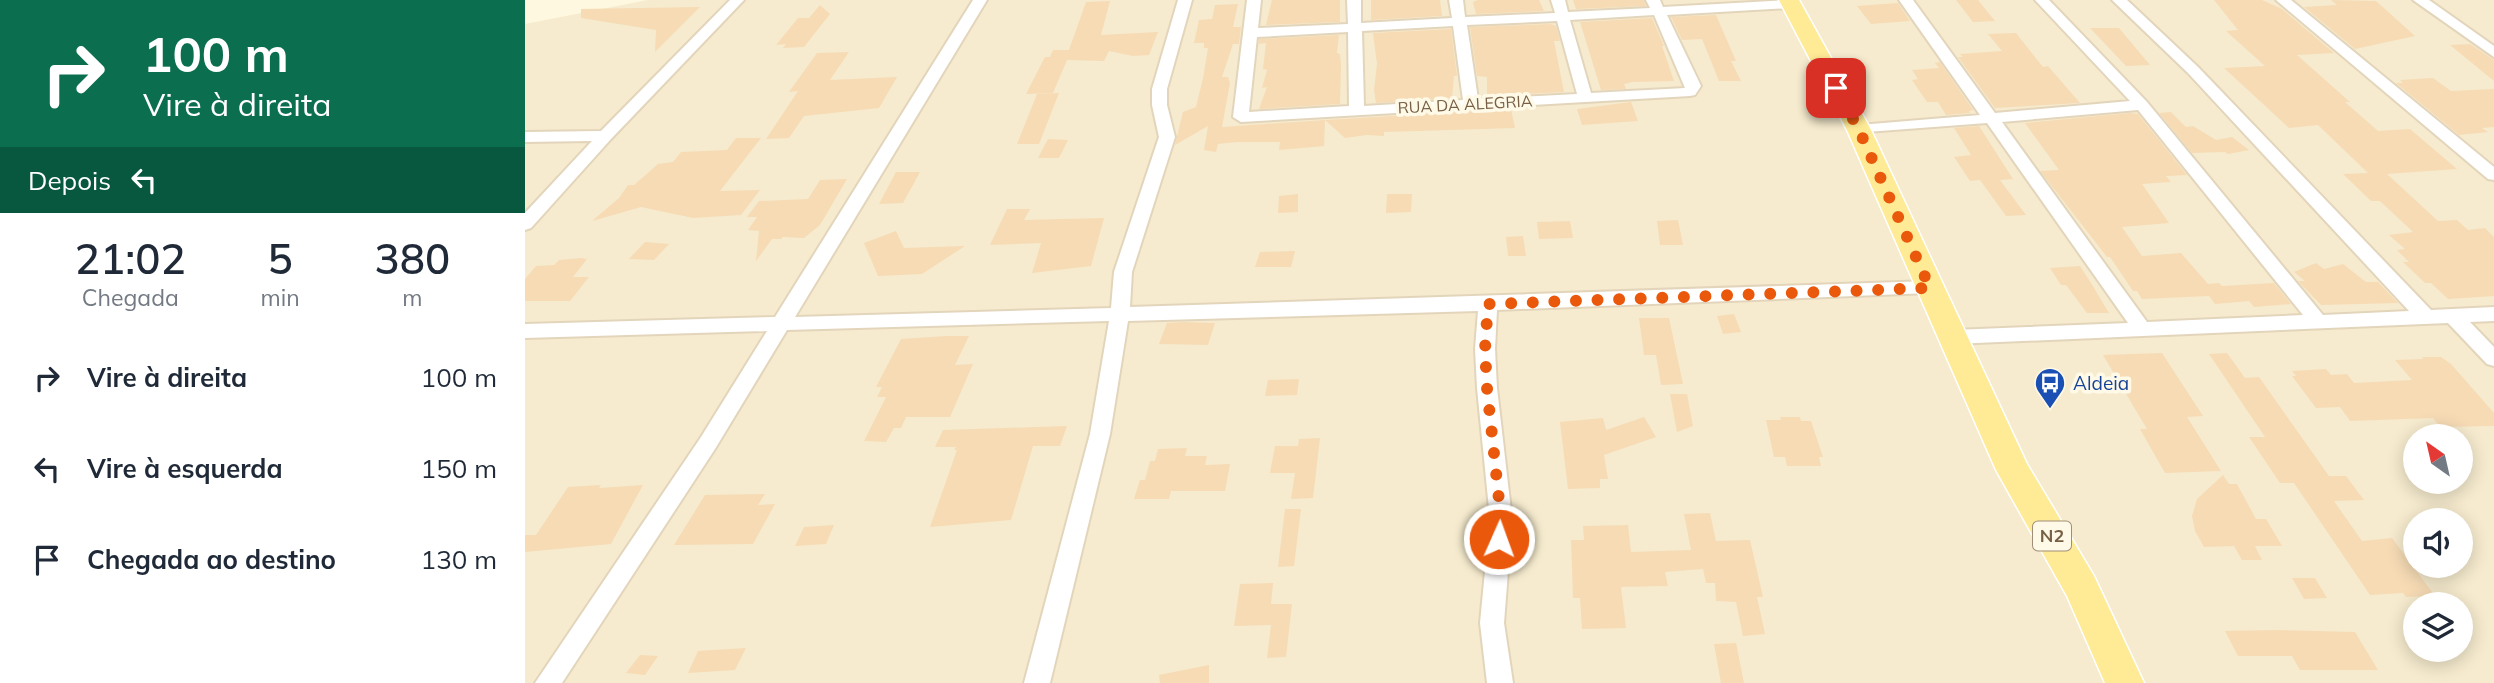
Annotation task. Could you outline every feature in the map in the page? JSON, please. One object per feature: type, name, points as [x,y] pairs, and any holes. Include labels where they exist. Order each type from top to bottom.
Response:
[{"type":"main road","name":"N2","points":[[1790,2],[1859,130],[2013,470],[2081,587],[2125,683]]},
{"type":"street","points":[[525,224],[605,136],[737,0]]},
{"type":"street","points":[[548,683],[708,443],[980,0]]},
{"type":"street","points":[[1037,683],[1100,434],[1120,313],[1123,272],[1167,137],[1167,126],[1159,99],[1167,58],[1185,0]]},
{"type":"street","points":[[1254,0],[1250,33],[1563,16],[1656,5],[1790,2]]},
{"type":"street","points":[[1355,0],[1357,110]]},
{"type":"street","points":[[1456,0],[1471,103]]},
{"type":"street","points":[[1558,0],[1585,97]]},
{"type":"street","points":[[1906,0],[2143,330]]},
{"type":"street","points":[[2042,0],[2141,105],[2319,322]]},
{"type":"street","points":[[2119,0],[2193,70],[2426,317]]},
{"type":"street","points":[[2283,0],[2494,175]]},
{"type":"street","points":[[2420,0],[2494,53]]},
{"type":"street","name":"RUA DA ALEGRIA","points":[[1250,33],[1241,117],[1690,92],[1693,86],[1656,5]]},
{"type":"street","points":[[1859,130],[2141,105]]},
{"type":"street","points":[[525,137],[605,136]]},
{"type":"street","points":[[525,331],[1488,304],[1930,288]]},
{"type":"street","points":[[1488,304],[1485,349],[1487,388],[1501,519],[1492,623],[1500,683]]},
{"type":"street","points":[[1953,337],[2494,314]]},
{"type":"street","points":[[2453,316],[2494,359]]},
{"type":"shaded area","points":[[648,0],[2494,0],[2494,683],[525,683],[525,24]]},
{"type":"building","points":[[1272,0],[1340,0],[1340,22],[1266,25]]},
{"type":"building","points":[[1371,0],[1440,0],[1442,16],[1371,20]]},
{"type":"building","points":[[1539,0],[1544,11],[1476,14],[1473,2]]},
{"type":"building","points":[[1573,0],[1644,0],[1646,6],[1576,9]]},
{"type":"building","points":[[1956,0],[1978,0],[1995,21],[1973,22]]},
{"type":"building","points":[[2214,0],[2262,0],[2282,9],[2334,53],[2297,55],[2350,102],[2345,102],[2378,131],[2410,129],[2457,169],[2387,174],[2438,221],[2457,220],[2468,230],[2485,228],[2494,237],[2494,296],[2448,299],[2431,283],[2425,283],[2403,262],[2409,262],[2397,250],[2405,249],[2389,235],[2413,232],[2380,201],[2371,201],[2343,174],[2368,173],[2318,125],[2289,128],[2224,68],[2265,66],[2226,31],[2238,30]]},
{"type":"building","points":[[2331,0],[2376,1],[2415,36],[2355,49],[2304,7],[2337,5]]},
{"type":"building","points":[[1110,1],[1101,35],[1158,32],[1149,55],[1133,56],[1109,51],[1104,61],[1067,60],[1053,93],[1026,94],[1045,57],[1050,57],[1053,50],[1069,50],[1086,2]]},
{"type":"building","points":[[1898,3],[1910,21],[1871,24],[1857,6]]},
{"type":"building","points":[[1238,4],[1233,27],[1241,27],[1239,44],[1233,44],[1222,77],[1228,77],[1230,83],[1222,127],[1325,120],[1324,146],[1279,150],[1280,142],[1237,142],[1218,144],[1216,152],[1204,150],[1208,126],[1175,145],[1183,112],[1196,107],[1203,78],[1208,48],[1204,48],[1204,43],[1194,43],[1199,20],[1212,19],[1215,5]]},
{"type":"building","points":[[820,5],[830,14],[804,47],[783,48],[786,44],[776,45],[798,18],[809,18]]},
{"type":"building","points":[[700,7],[655,52],[656,30],[581,18],[581,9]]},
{"type":"building","points":[[1716,15],[1736,61],[1731,61],[1741,81],[1719,81],[1702,39],[1682,40],[1671,17]]},
{"type":"building","points":[[1652,18],[1674,81],[1632,82],[1624,84],[1626,89],[1601,90],[1580,22]]},
{"type":"building","points":[[1556,26],[1560,41],[1554,41],[1564,92],[1487,96],[1487,77],[1477,76],[1470,27]]},
{"type":"building","points":[[2090,28],[2119,28],[2150,65],[2126,66]]},
{"type":"building","points":[[1451,29],[1457,76],[1454,76],[1452,98],[1376,103],[1374,90],[1377,64],[1373,33]]},
{"type":"building","points":[[2016,33],[2043,67],[2048,66],[2080,103],[1995,108],[1958,57],[1963,57],[1960,54],[2002,51],[1988,34]]},
{"type":"building","points":[[1339,35],[1337,53],[1340,54],[1341,65],[1340,104],[1259,109],[1267,87],[1262,88],[1267,70],[1263,69],[1266,43],[1259,44],[1259,39]]},
{"type":"building","points":[[2470,44],[2494,60],[2494,81],[2450,45]]},
{"type":"building","points":[[849,52],[830,80],[897,77],[879,108],[804,116],[789,138],[766,139],[798,91],[789,92],[817,53]]},
{"type":"building","points":[[1940,62],[1973,110],[1969,111],[1970,113],[1946,115],[1938,102],[1927,102],[1912,80],[1918,79],[1912,70],[1939,68],[1935,63]]},
{"type":"building","points":[[2433,78],[2451,91],[2494,89],[2494,127],[2482,128],[2488,132],[2459,135],[2396,83],[2403,83],[2400,80]]},
{"type":"building","points":[[1059,93],[1039,144],[1017,144],[1037,94]]},
{"type":"building","points":[[1631,102],[1638,121],[1582,125],[1577,109]]},
{"type":"building","points":[[1511,109],[1515,128],[1384,132],[1384,136],[1345,138],[1325,120]]},
{"type":"building","points":[[2171,112],[2186,127],[2193,126],[2216,140],[2232,137],[2249,150],[2228,154],[2192,153],[2159,113]]},
{"type":"building","points":[[2138,114],[2187,175],[2166,176],[2171,182],[2142,184],[2169,223],[2122,227],[2142,256],[2181,253],[2208,284],[2219,283],[2222,286],[2274,283],[2291,304],[2254,307],[2249,301],[2215,304],[2209,296],[2142,299],[2137,291],[2133,291],[2110,257],[2107,257],[2040,171],[2059,170],[2025,123]]},
{"type":"building","points":[[1979,126],[2013,179],[2000,180],[2026,215],[2006,216],[1980,180],[1970,181],[1954,157],[1971,155],[1954,128]]},
{"type":"building","points":[[736,138],[761,138],[720,191],[760,190],[741,215],[693,218],[641,207],[592,221],[619,198],[628,185],[634,185],[658,164],[673,162],[681,152],[727,150]]},
{"type":"building","points":[[1048,139],[1068,140],[1059,158],[1038,158]]},
{"type":"building","points":[[896,172],[920,172],[903,203],[879,204]]},
{"type":"building","points":[[847,179],[820,225],[804,238],[772,239],[756,261],[759,231],[748,230],[757,217],[747,217],[759,201],[808,199],[820,180]]},
{"type":"building","points":[[1298,194],[1298,212],[1278,213],[1279,196]]},
{"type":"building","points":[[1387,194],[1412,194],[1411,212],[1386,213]]},
{"type":"building","points":[[1007,209],[1030,209],[1024,220],[1104,218],[1091,266],[1032,273],[1041,243],[990,245]]},
{"type":"building","points":[[1678,220],[1683,245],[1660,245],[1657,221]]},
{"type":"building","points":[[1570,221],[1573,238],[1539,239],[1537,222]]},
{"type":"building","points":[[896,231],[904,248],[965,246],[922,274],[878,276],[864,243]]},
{"type":"building","points":[[1523,236],[1526,256],[1508,256],[1506,237]]},
{"type":"building","points":[[645,242],[669,244],[654,260],[629,259]]},
{"type":"building","points":[[1295,251],[1291,267],[1255,267],[1260,252]]},
{"type":"building","points":[[587,259],[573,277],[589,277],[570,301],[525,301],[525,279],[536,266],[554,265],[559,260]]},
{"type":"building","points":[[2316,263],[2324,269],[2343,264],[2366,282],[2378,282],[2398,303],[2321,305],[2298,281],[2305,281],[2294,272]]},
{"type":"building","points":[[2080,266],[2109,313],[2087,313],[2066,285],[2061,285],[2050,268]]},
{"type":"building","points":[[1734,314],[1741,332],[1723,334],[1717,316]]},
{"type":"building","points":[[1639,318],[1669,318],[1683,384],[1661,385],[1656,355],[1644,355]]},
{"type":"building","points":[[1167,323],[1215,323],[1208,345],[1159,344]]},
{"type":"building","points":[[969,336],[955,365],[973,364],[950,417],[906,417],[901,428],[894,428],[886,442],[864,441],[886,397],[877,397],[882,387],[876,387],[901,339]]},
{"type":"building","points":[[2162,353],[2203,416],[2187,417],[2221,471],[2165,473],[2140,429],[2147,429],[2103,355]]},
{"type":"building","points":[[2227,353],[2245,378],[2259,377],[2329,476],[2346,476],[2364,500],[2334,501],[2362,541],[2392,538],[2403,553],[2403,578],[2422,578],[2432,592],[2370,595],[2294,483],[2280,483],[2249,437],[2265,437],[2209,354]]},
{"type":"building","points":[[2422,357],[2441,357],[2451,364],[2494,413],[2494,426],[2438,424],[2433,418],[2350,421],[2340,407],[2316,408],[2292,376],[2296,376],[2292,371],[2326,369],[2331,375],[2347,374],[2354,383],[2412,380],[2395,360],[2423,359]]},
{"type":"building","points":[[1299,379],[1297,395],[1265,396],[1268,380]]},
{"type":"building","points":[[1670,394],[1687,394],[1693,426],[1677,432]]},
{"type":"building","points":[[1644,417],[1656,437],[1604,455],[1608,479],[1600,479],[1600,488],[1568,489],[1560,422],[1603,418],[1606,430]]},
{"type":"building","points":[[1780,417],[1800,417],[1801,421],[1811,421],[1823,457],[1819,457],[1821,466],[1787,466],[1785,457],[1774,457],[1766,420],[1781,420]]},
{"type":"building","points":[[1067,426],[1060,446],[1033,446],[1011,520],[930,527],[957,450],[954,450],[956,447],[935,447],[943,430]]},
{"type":"building","points":[[1320,438],[1313,498],[1291,499],[1295,473],[1270,473],[1275,446],[1298,446],[1299,439]]},
{"type":"building","points":[[1187,448],[1185,456],[1207,456],[1205,465],[1230,464],[1225,491],[1171,491],[1169,499],[1134,499],[1140,480],[1145,480],[1150,461],[1155,461],[1158,449]]},
{"type":"building","points":[[2223,475],[2229,484],[2237,484],[2256,519],[2266,519],[2282,546],[2255,546],[2262,560],[2242,560],[2234,546],[2204,547],[2195,531],[2192,516],[2197,499]]},
{"type":"building","points":[[601,485],[599,488],[643,485],[611,544],[525,552],[525,535],[536,535],[568,487]]},
{"type":"building","points":[[765,494],[758,505],[775,504],[753,544],[674,545],[705,495]]},
{"type":"building","points":[[1285,509],[1301,509],[1294,566],[1278,567]]},
{"type":"building","points":[[1710,513],[1716,541],[1750,540],[1763,597],[1757,597],[1765,634],[1743,636],[1736,602],[1716,601],[1715,583],[1706,583],[1703,569],[1665,572],[1668,586],[1621,587],[1626,628],[1582,629],[1580,598],[1573,598],[1571,540],[1584,540],[1583,526],[1628,525],[1631,552],[1691,550],[1684,514]]},
{"type":"building","points":[[834,525],[826,544],[795,546],[804,527]]},
{"type":"building","points":[[2292,578],[2315,578],[2327,598],[2304,599]]},
{"type":"building","points":[[1273,583],[1271,604],[1292,604],[1286,657],[1267,658],[1271,625],[1234,626],[1240,584]]},
{"type":"building","points":[[2225,631],[2355,632],[2378,670],[2300,670],[2292,656],[2238,656]]},
{"type":"building","points":[[1736,643],[1744,683],[1721,683],[1714,644]]},
{"type":"building","points":[[746,648],[735,670],[688,673],[698,651]]},
{"type":"building","points":[[640,655],[658,656],[645,675],[626,673]]},
{"type":"building","points":[[1209,665],[1209,683],[1160,683],[1159,675]]},
{"type":"place","name":"Aldeia","points":[[2050,410]]},
{"type":"route","points":[[1499,539],[1501,519],[1485,349],[1488,304],[1930,288],[1859,130],[1836,88]]}]
